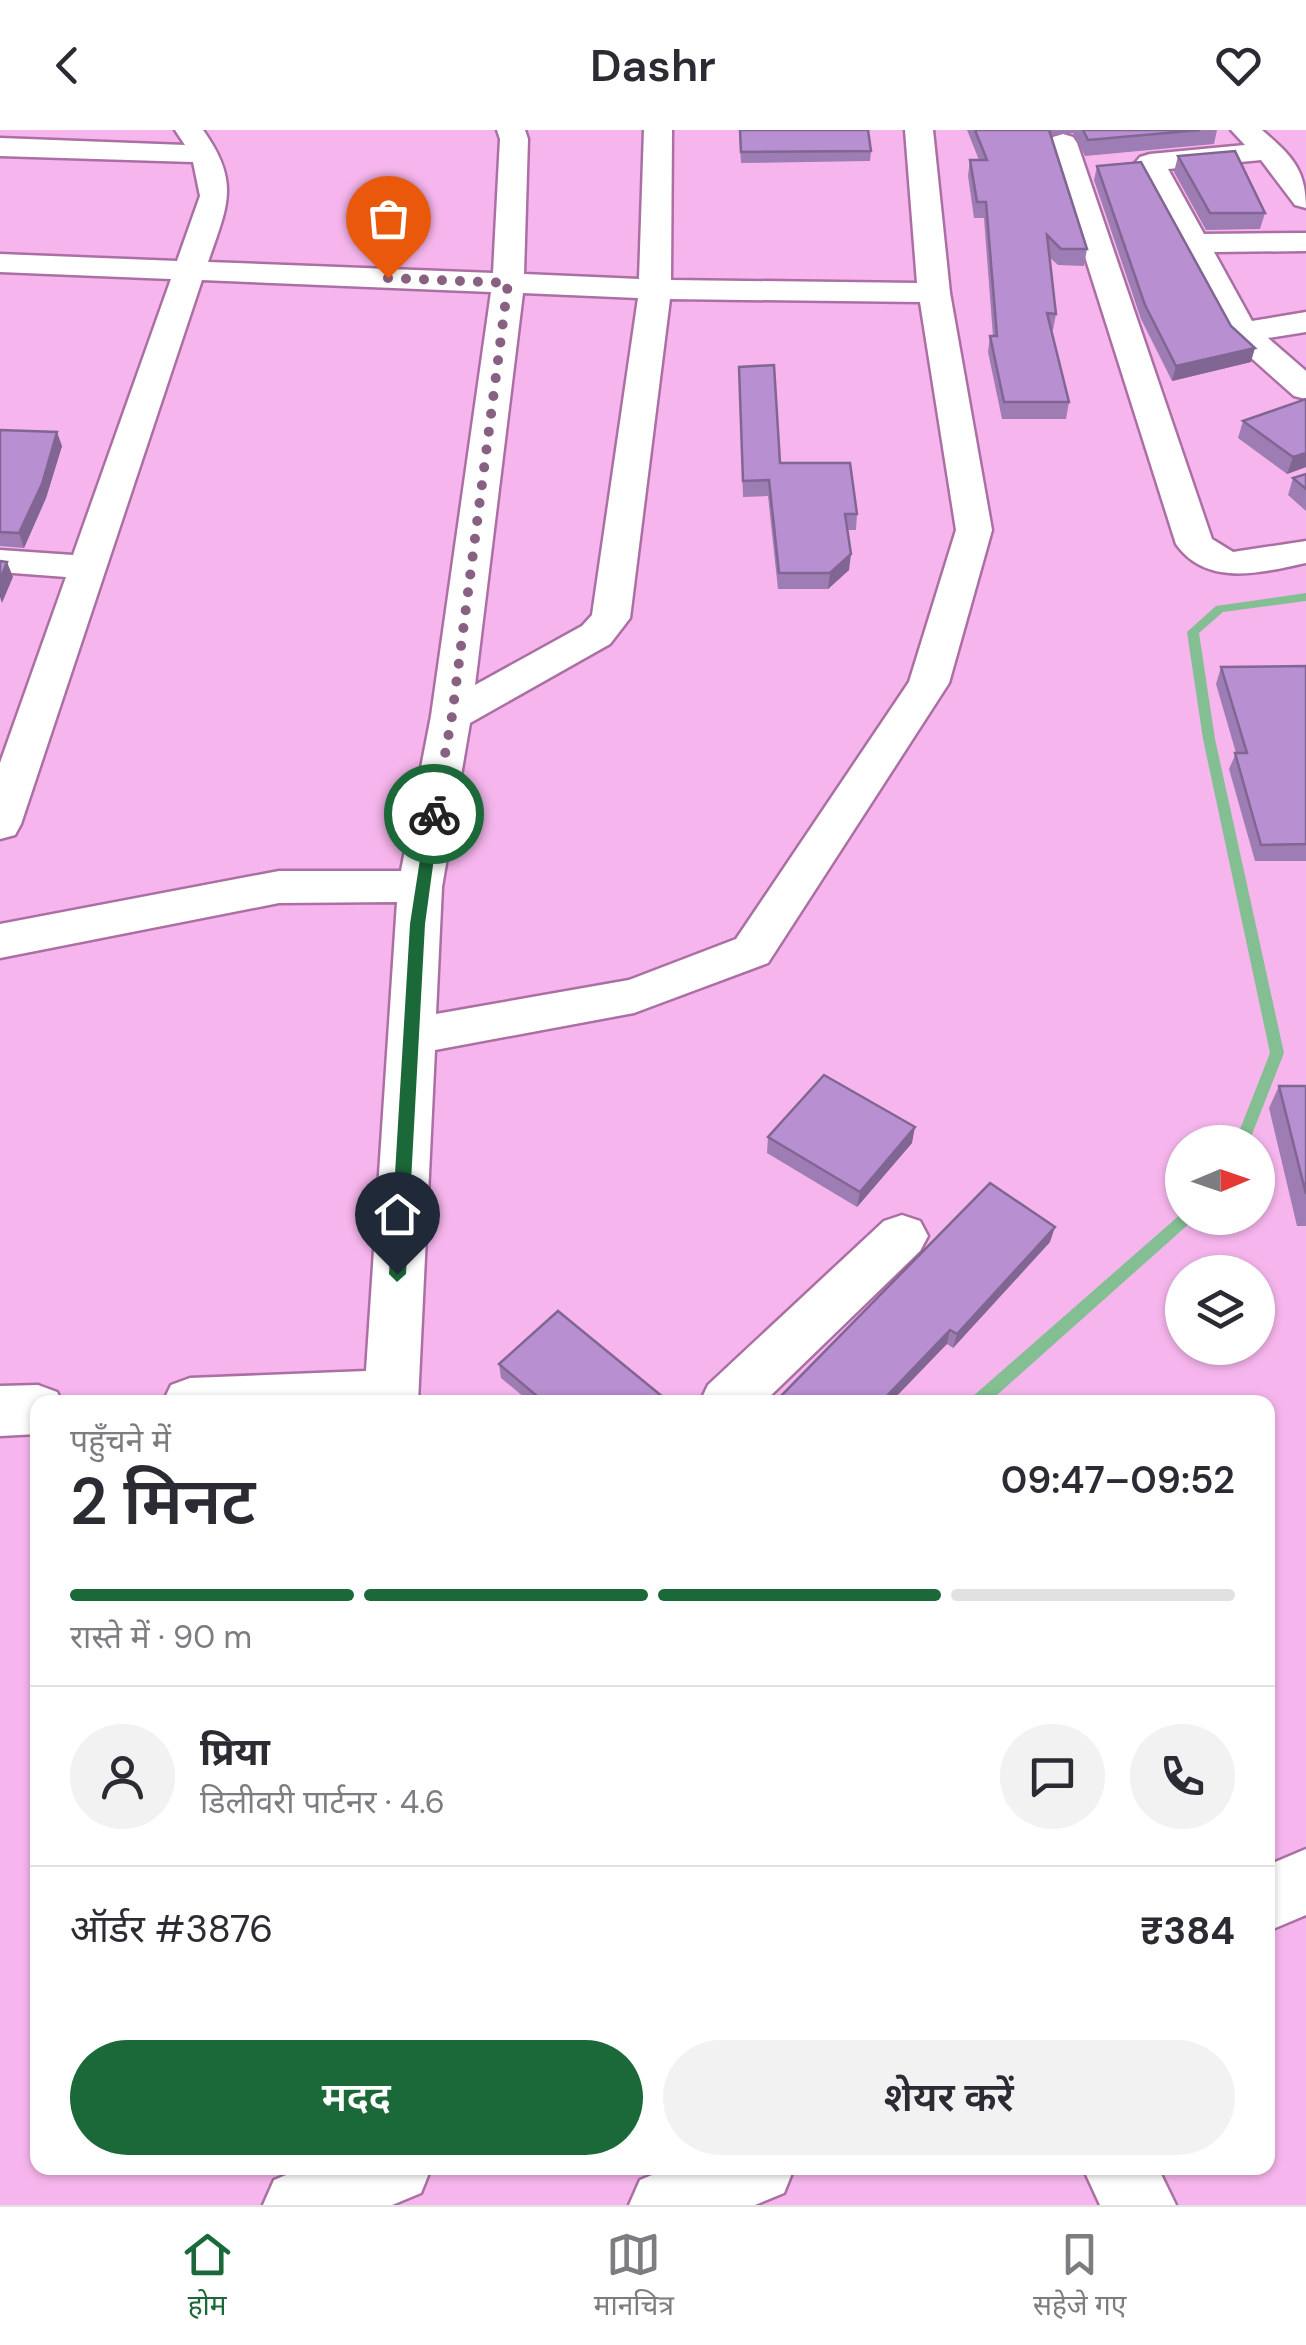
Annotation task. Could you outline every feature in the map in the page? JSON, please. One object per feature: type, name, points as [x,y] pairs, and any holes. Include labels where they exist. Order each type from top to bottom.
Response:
[{"type":"street","points":[[391,1395],[420,887],[452,716],[508,283],[514,139],[511,130]]},
{"type":"street","points":[[452,716],[596,636],[610,618],[655,288],[658,130]]},
{"type":"street","points":[[409,1036],[634,996],[752,951],[928,682],[974,530],[934,293],[919,130]]},
{"type":"street","points":[[1245,130],[1269,152],[1306,198]]},
{"type":"street","points":[[0,147],[32,151],[198,142],[214,196],[0,824]]},
{"type":"street","points":[[1269,152],[1130,165],[1067,157],[1195,544],[1205,556],[1240,565],[1306,552]]},
{"type":"street","points":[[1130,165],[1190,243],[1242,332],[1306,389]]},
{"type":"street","points":[[1190,243],[1306,242]]},
{"type":"street","points":[[0,263],[655,288],[934,293]]},
{"type":"street","points":[[1242,332],[1306,322]]},
{"type":"street","points":[[0,561],[90,568]]},
{"type":"street","points":[[0,940],[278,887],[420,887]]},
{"type":"street","points":[[734,1395],[902,1236]]},
{"type":"street","points":[[0,1411],[30,1409]]},
{"type":"street","points":[[1275,1896],[1306,1881]]},
{"type":"street","points":[[299,2205],[378,2175]]},
{"type":"street","points":[[410,2175],[413,2205]]},
{"type":"street","points":[[665,2205],[741,2175]]},
{"type":"street","points":[[1122,2175],[1140,2205]]},
{"type":"building","points":[[740,130],[868,130],[871,151],[741,152]]},
{"type":"building","points":[[975,130],[1049,130],[1087,249],[1061,249],[1047,235],[1056,314],[1047,313],[1069,402],[1004,402],[990,336],[997,336],[986,202],[977,202],[970,160],[987,160]]},
{"type":"building","points":[[1083,130],[1200,130],[1088,140]]},
{"type":"building","points":[[1235,151],[1265,213],[1210,213],[1178,156]]},
{"type":"building","points":[[1141,162],[1231,326],[1255,348],[1176,366],[1145,305],[1097,166]]},
{"type":"building","points":[[774,365],[780,463],[850,463],[857,514],[845,514],[851,554],[830,573],[779,573],[769,480],[743,481],[739,367]]},
{"type":"building","points":[[1306,399],[1306,453],[1293,457],[1243,421]]},
{"type":"building","points":[[0,430],[57,432],[42,484],[19,533],[0,532]]},
{"type":"building","points":[[1306,474],[1306,489],[1293,478]]},
{"type":"building","points":[[0,561],[7,562],[0,580]]},
{"type":"building","points":[[1306,666],[1306,844],[1261,845],[1235,753],[1247,753],[1221,667]]},
{"type":"building","points":[[824,1075],[915,1127],[860,1192],[768,1137]]},
{"type":"building","points":[[1279,1086],[1306,1086],[1306,1194]]},
{"type":"building","points":[[990,1183],[1055,1227],[957,1334],[950,1330],[888,1395],[782,1395]]},
{"type":"building","points":[[558,1311],[660,1395],[536,1395],[499,1364]]},
{"type":"waterway","points":[[1249,1125],[1277,1053],[1209,739],[1193,632],[1220,609],[1306,597]]},
{"type":"waterway","points":[[986,1395],[1167,1235]]},
{"type":"way so far","points":[[388,278],[508,283],[452,716],[434,814]]},
{"type":"route","points":[[397,1274],[420,887],[434,814]]}]
